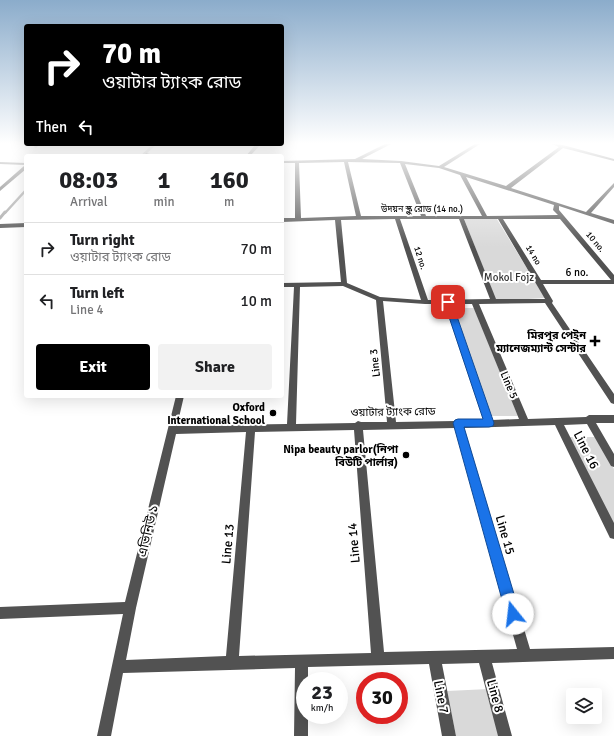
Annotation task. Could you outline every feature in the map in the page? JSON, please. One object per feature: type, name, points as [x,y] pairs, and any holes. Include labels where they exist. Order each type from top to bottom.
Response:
[{"type":"street","points":[[0,190],[12,178]]},
{"type":"street","points":[[297,178],[298,220]]},
{"type":"street","points":[[350,178],[359,218]]},
{"type":"street","points":[[408,178],[424,218]]},
{"type":"street","points":[[464,178],[486,218]]},
{"type":"street","points":[[476,178],[614,222]]},
{"type":"street","points":[[507,188],[520,178]]},
{"type":"street","points":[[587,214],[614,184]]},
{"type":"street","points":[[558,204],[556,210],[562,217]]},
{"type":"street","name":"উদয়ন স্কুল রোড (14 no.)","points":[[284,220],[338,218],[562,217]]},
{"type":"street","name":"10 no.","points":[[562,217],[614,280]]},
{"type":"street","points":[[338,218],[344,284]]},
{"type":"street","name":"12 no.","points":[[397,218],[425,302]]},
{"type":"street","points":[[461,218],[494,302]]},
{"type":"street","name":"14 no","points":[[500,218],[549,301],[614,401]]},
{"type":"street","points":[[0,226],[24,225]]},
{"type":"street","name":"6 no.","points":[[539,282],[614,280]]},
{"type":"street","points":[[284,285],[344,284],[379,299],[425,302],[549,301]]},
{"type":"street","points":[[291,426],[297,285]]},
{"type":"street","name":"Line 3","points":[[379,299],[392,424]]},
{"type":"street","points":[[448,302],[489,423]]},
{"type":"street","name":"Line 5","points":[[475,302],[525,423]]},
{"type":"street","name":"এভিনিউ ১","points":[[104,736],[130,608],[180,398]]},
{"type":"street","points":[[589,419],[614,463]]},
{"type":"street","name":"ওয়াটার ট্যাংক রোড","points":[[172,430],[251,429],[291,426],[525,423],[614,419]]},
{"type":"street","name":"Line 16","points":[[557,421],[614,534]]},
{"type":"street","name":"Line 15","points":[[458,423],[525,655]]},
{"type":"street","name":"Line 14","points":[[358,425],[378,659]]},
{"type":"street","name":"Line 13","points":[[232,662],[251,429]]},
{"type":"street","points":[[0,612],[130,608]]},
{"type":"street","points":[[118,667],[232,662],[614,653]]},
{"type":"street","name":"Line 8","points":[[484,656],[505,736]]},
{"type":"street","name":"Line 7","points":[[434,657],[449,736]]},
{"type":"street","points":[[301,736],[302,661]]},
{"type":"green space","name":"Mokol Fojz","points":[[463,216],[495,216],[545,298],[496,301]]},
{"type":"green space","points":[[452,308],[474,308],[518,416],[490,416]]},
{"type":"green space","points":[[569,437],[596,437],[614,469],[614,524]]},
{"type":"green space","points":[[489,689],[501,736],[456,736],[447,691]]},
{"type":"waterway","points":[[5,213],[24,192]]},
{"type":"waterway","points":[[0,218],[5,212]]},
{"type":"place","name":"মিরপুর পেইন ম্যানেজম্যান্ট সেন্টার","points":[[595,341]]},
{"type":"place","name":"Oxford International School","points":[[273,413]]},
{"type":"place","name":"Nipa beauty parlor(নিপা বিউটি পার্লার)","points":[[406,455]]},
{"type":"route","points":[[448,302],[489,423],[458,423],[513,614]]}]
